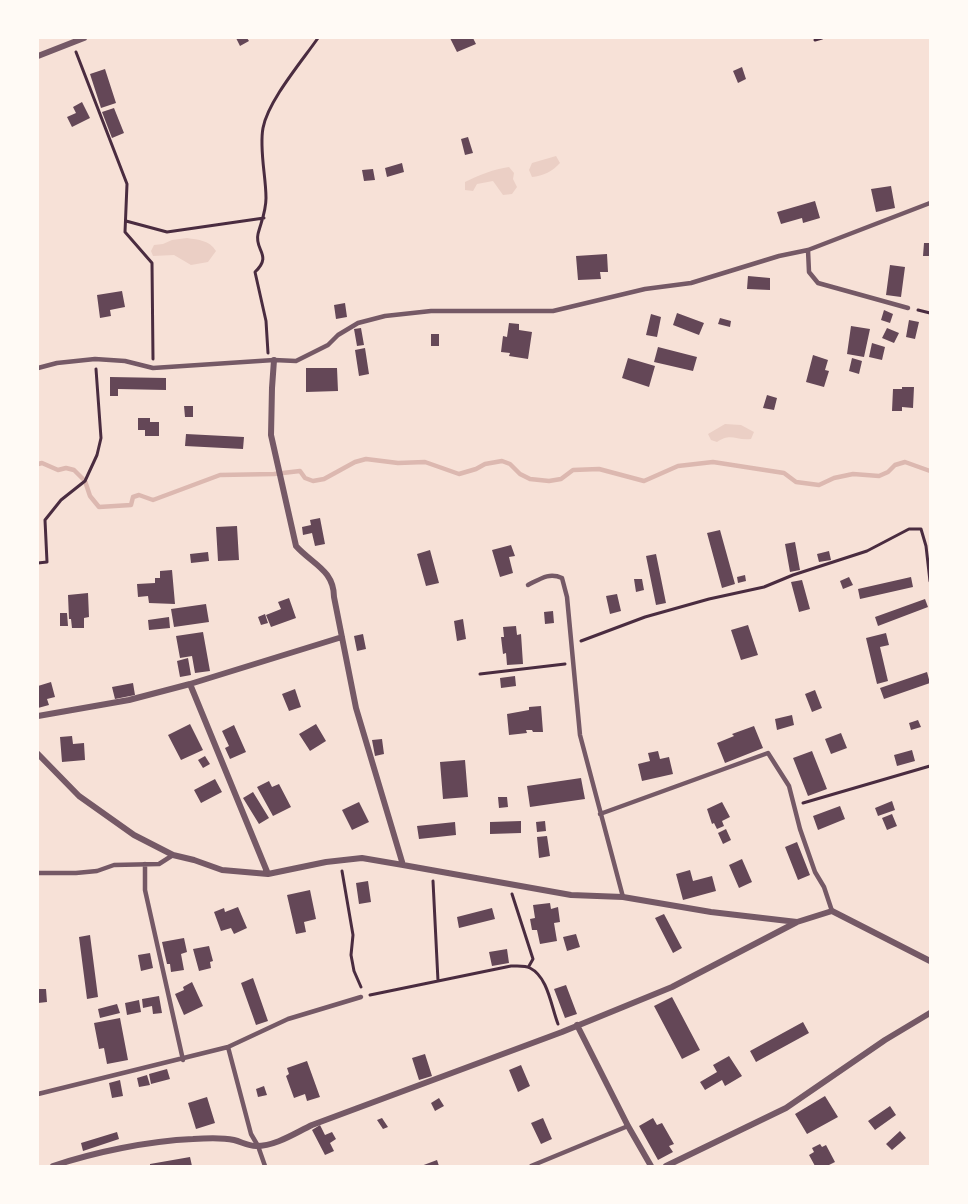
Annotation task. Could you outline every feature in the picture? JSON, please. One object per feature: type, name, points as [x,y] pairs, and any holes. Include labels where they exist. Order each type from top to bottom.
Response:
[{"type":"street","points":[[38,56],[84,38]]},
{"type":"street","points":[[271,360],[272,435],[296,546],[306,558],[322,568],[334,585],[334,597],[356,708],[403,865]]},
{"type":"street","points":[[38,716],[129,700],[190,684],[342,637]]},
{"type":"street","points":[[190,684],[268,874]]},
{"type":"street","points":[[38,754],[79,796],[101,814],[134,835],[173,855],[222,870],[268,874],[362,858],[571,895],[623,897],[711,912],[797,922]]},
{"type":"street","points":[[53,1167],[130,1147],[191,1139],[222,1138],[236,1140],[245,1145],[258,1146],[278,1141],[312,1125],[562,1032],[672,987],[797,922],[832,911],[930,961]]},
{"type":"street","points":[[666,1167],[786,1108],[885,1040],[930,1013]]},
{"type":"street","points":[[577,1025],[651,1167]]},
{"type":"lane","points":[[38,368],[57,363],[95,359],[125,361],[153,368],[271,360],[296,361],[328,345],[338,335],[358,323],[386,316],[431,311],[553,311],[645,289],[691,283],[779,256],[808,250],[930,203]]},
{"type":"lane","points":[[808,250],[809,272],[818,283],[908,308]]},
{"type":"lane","points":[[528,585],[546,575],[562,578],[567,597],[579,735],[623,897]]},
{"type":"lane","points":[[600,814],[768,753],[789,786],[814,872],[824,887],[832,911]]},
{"type":"lane","points":[[38,873],[76,873],[97,871],[114,865],[159,864],[173,855]]},
{"type":"lane","points":[[145,864],[145,891],[183,1060]]},
{"type":"lane","points":[[38,1094],[183,1060],[228,1047],[288,1019],[362,997]]},
{"type":"lane","points":[[228,1047],[251,1134],[265,1167]]},
{"type":"lane","points":[[531,1167],[628,1126]]},
{"type":"path","points":[[271,360],[266,321],[255,272],[264,259],[257,236],[264,218],[266,199],[262,130],[267,112],[318,38]]},
{"type":"path","points":[[815,40],[822,38]]},
{"type":"path","points":[[72,42],[127,184],[125,232],[152,263],[153,368]]},
{"type":"path","points":[[126,221],[167,232],[264,218]]},
{"type":"path","points":[[908,308],[930,313]]},
{"type":"path","points":[[38,563],[47,562],[45,520],[61,500],[85,482],[97,455],[101,438],[95,359]]},
{"type":"path","points":[[571,646],[645,618],[709,599],[764,587],[867,551],[909,529],[921,530],[926,546],[930,581]]},
{"type":"path","points":[[480,674],[573,663]]},
{"type":"path","points":[[794,806],[930,766]]},
{"type":"path","points":[[340,860],[353,935],[351,955],[354,971],[361,985],[362,997],[511,966],[529,966],[539,975],[562,1032]]},
{"type":"path","points":[[432,870],[438,981]]},
{"type":"path","points":[[509,884],[533,959],[529,966]]},
{"type":"shaded area","points":[[556,156],[560,163],[557,166],[551,171],[532,177],[529,170],[532,163]]},
{"type":"shaded area","points":[[509,167],[514,173],[513,179],[517,187],[512,194],[503,195],[493,181],[477,184],[473,191],[465,190],[465,182]]},
{"type":"shaded area","points":[[187,238],[203,241],[213,247],[216,251],[208,262],[191,265],[174,255],[153,256],[151,251],[154,245]]},
{"type":"shaded area","points":[[725,424],[741,425],[754,432],[751,439],[730,437],[717,442],[711,440],[708,434]]},
{"type":"building","points":[[236,38],[247,38],[249,41],[240,46]]},
{"type":"building","points":[[450,38],[473,38],[476,44],[457,52]]},
{"type":"building","points":[[742,67],[746,79],[738,83],[733,71]]},
{"type":"building","points":[[105,69],[116,103],[101,108],[90,74]]},
{"type":"building","points":[[82,102],[90,118],[72,127],[67,117],[76,113],[73,107]]},
{"type":"building","points":[[114,108],[124,133],[112,138],[102,112]]},
{"type":"building","points":[[468,137],[473,153],[465,155],[461,139]]},
{"type":"building","points":[[402,163],[404,172],[387,177],[385,168]]},
{"type":"building","points":[[373,169],[375,180],[364,181],[362,170]]},
{"type":"building","points":[[891,186],[895,208],[876,212],[871,189]]},
{"type":"building","points":[[815,201],[820,218],[803,223],[802,218],[781,224],[777,212]]},
{"type":"building","points":[[924,243],[930,243],[930,256],[923,256]]},
{"type":"building","points":[[607,254],[608,272],[600,272],[601,279],[578,280],[576,256]]},
{"type":"building","points":[[890,265],[905,267],[901,297],[886,295]]},
{"type":"building","points":[[748,276],[770,278],[770,290],[747,289]]},
{"type":"building","points":[[122,291],[125,307],[110,310],[111,316],[100,318],[97,295]]},
{"type":"building","points":[[345,303],[347,317],[336,319],[334,305]]},
{"type":"building","points":[[884,310],[893,314],[890,323],[881,320]]},
{"type":"building","points":[[677,313],[704,323],[699,335],[673,325]]},
{"type":"building","points":[[651,314],[661,317],[657,337],[646,335]]},
{"type":"building","points":[[720,318],[731,321],[730,327],[718,324]]},
{"type":"building","points":[[909,320],[919,322],[915,339],[906,337]]},
{"type":"building","points":[[509,323],[519,324],[519,330],[532,332],[528,359],[509,356],[510,353],[501,352],[503,336],[507,337]]},
{"type":"building","points":[[851,326],[870,329],[864,357],[847,354]]},
{"type":"building","points":[[361,328],[364,345],[357,346],[354,329]]},
{"type":"building","points":[[887,328],[899,333],[894,343],[882,338]]},
{"type":"building","points":[[431,334],[439,334],[439,346],[431,346]]},
{"type":"building","points":[[872,343],[885,347],[882,360],[869,357]]},
{"type":"building","points":[[658,347],[697,357],[693,371],[654,362]]},
{"type":"building","points":[[365,348],[369,374],[359,376],[355,350]]},
{"type":"building","points":[[813,355],[828,360],[825,370],[829,371],[824,387],[806,382]]},
{"type":"building","points":[[628,358],[655,366],[649,387],[622,378]]},
{"type":"building","points":[[852,358],[862,361],[859,374],[849,371]]},
{"type":"building","points":[[306,368],[337,368],[338,391],[306,392]]},
{"type":"building","points":[[110,377],[166,378],[166,390],[118,389],[118,396],[110,396]]},
{"type":"building","points":[[902,387],[914,387],[913,408],[902,407],[902,411],[892,411],[893,389],[902,389]]},
{"type":"building","points":[[767,395],[777,398],[774,410],[763,408]]},
{"type":"building","points":[[184,406],[193,406],[193,417],[185,417]]},
{"type":"building","points":[[138,418],[150,418],[150,422],[159,422],[159,436],[145,436],[145,430],[138,430]]},
{"type":"building","points":[[186,434],[244,437],[243,449],[185,446]]},
{"type":"building","points":[[320,518],[325,544],[315,546],[312,533],[303,535],[302,527],[311,525],[310,520]]},
{"type":"building","points":[[237,526],[239,560],[218,561],[216,527]]},
{"type":"building","points":[[720,530],[735,584],[722,588],[707,533]]},
{"type":"building","points":[[795,542],[800,570],[790,572],[785,544]]},
{"type":"building","points":[[511,545],[515,556],[509,557],[513,573],[500,577],[492,550]]},
{"type":"building","points":[[430,550],[439,583],[426,586],[417,554]]},
{"type":"building","points":[[829,551],[831,560],[819,562],[817,554]]},
{"type":"building","points":[[208,552],[209,561],[191,563],[190,554]]},
{"type":"building","points":[[656,554],[666,603],[656,605],[646,556]]},
{"type":"building","points":[[172,570],[175,604],[149,603],[148,596],[138,597],[137,584],[155,583],[155,578],[160,578],[160,571]]},
{"type":"building","points":[[745,575],[746,581],[738,583],[737,577]]},
{"type":"building","points":[[849,577],[853,585],[843,589],[840,581]]},
{"type":"building","points":[[911,577],[913,587],[860,599],[858,589]]},
{"type":"building","points":[[634,579],[642,579],[644,590],[636,592]]},
{"type":"building","points":[[802,580],[810,609],[799,612],[791,582]]},
{"type":"building","points":[[88,593],[89,617],[84,618],[84,628],[72,628],[71,619],[69,619],[68,595]]},
{"type":"building","points":[[617,594],[621,611],[610,614],[606,596]]},
{"type":"building","points":[[289,598],[296,618],[271,627],[266,615],[281,609],[278,602]]},
{"type":"building","points":[[925,599],[928,607],[878,626],[875,617]]},
{"type":"building","points":[[206,604],[209,622],[174,627],[171,609]]},
{"type":"building","points":[[553,611],[554,623],[545,624],[544,612]]},
{"type":"building","points":[[60,613],[67,613],[68,626],[60,626]]},
{"type":"building","points":[[265,614],[268,623],[261,625],[258,617]]},
{"type":"building","points":[[169,617],[170,628],[149,630],[148,620]]},
{"type":"building","points":[[463,619],[466,639],[457,641],[454,621]]},
{"type":"building","points":[[748,625],[758,655],[741,660],[731,630]]},
{"type":"building","points":[[516,626],[517,635],[521,634],[523,664],[507,665],[501,637],[504,637],[503,627]]},
{"type":"building","points":[[203,632],[210,671],[195,673],[192,656],[180,658],[176,636]]},
{"type":"building","points":[[886,633],[889,645],[880,647],[888,681],[877,684],[866,638]]},
{"type":"building","points":[[363,634],[366,649],[357,651],[354,636]]},
{"type":"building","points":[[188,658],[191,675],[180,677],[177,661]]},
{"type":"building","points":[[927,672],[930,683],[884,699],[880,688]]},
{"type":"building","points":[[515,676],[516,686],[501,688],[500,678]]},
{"type":"building","points":[[51,682],[55,697],[47,699],[49,705],[38,708],[38,686]]},
{"type":"building","points":[[133,683],[135,695],[115,699],[112,687]]},
{"type":"building","points":[[295,689],[301,707],[289,711],[282,694]]},
{"type":"building","points":[[815,690],[822,708],[812,712],[805,694]]},
{"type":"building","points":[[541,706],[543,732],[526,730],[527,733],[509,735],[507,714]]},
{"type":"building","points":[[792,715],[794,725],[777,730],[775,719]]},
{"type":"building","points":[[918,720],[921,727],[911,730],[909,723]]},
{"type":"building","points":[[190,724],[203,750],[181,760],[168,735]]},
{"type":"building","points":[[316,724],[326,741],[310,751],[299,734]]},
{"type":"building","points":[[234,725],[246,752],[230,759],[225,748],[229,746],[222,731]]},
{"type":"building","points":[[754,726],[763,748],[725,763],[717,743],[734,736],[732,734]]},
{"type":"building","points":[[841,733],[847,748],[831,754],[825,739]]},
{"type":"building","points":[[72,736],[73,744],[84,743],[85,760],[62,762],[60,737]]},
{"type":"building","points":[[382,739],[384,754],[375,756],[372,740]]},
{"type":"building","points":[[912,750],[915,761],[897,766],[894,755]]},
{"type":"building","points":[[658,751],[660,759],[669,757],[673,774],[642,781],[638,764],[650,761],[648,753]]},
{"type":"building","points":[[812,751],[827,789],[808,796],[793,758]]},
{"type":"building","points":[[205,756],[210,764],[203,768],[198,760]]},
{"type":"building","points":[[465,760],[468,797],[443,799],[440,762]]},
{"type":"building","points":[[581,778],[585,799],[530,807],[527,786]]},
{"type":"building","points":[[215,779],[222,792],[201,803],[194,790]]},
{"type":"building","points":[[269,781],[272,787],[279,784],[291,807],[273,816],[257,787]]},
{"type":"building","points":[[253,792],[269,818],[259,824],[243,798]]},
{"type":"building","points":[[498,797],[507,797],[508,807],[499,808]]},
{"type":"building","points":[[892,801],[895,810],[878,816],[875,808]]},
{"type":"building","points":[[359,802],[369,822],[352,830],[342,810]]},
{"type":"building","points":[[722,802],[730,817],[722,821],[724,826],[717,829],[714,823],[712,824],[707,809]]},
{"type":"building","points":[[840,806],[845,819],[818,830],[813,816]]},
{"type":"building","points":[[892,814],[897,826],[887,830],[882,818]]},
{"type":"building","points":[[521,821],[521,833],[490,834],[490,822]]},
{"type":"building","points":[[545,821],[546,831],[537,832],[536,822]]},
{"type":"building","points":[[455,822],[456,835],[419,839],[417,826]]},
{"type":"building","points":[[726,829],[731,840],[723,844],[718,833]]},
{"type":"building","points":[[547,836],[550,856],[539,858],[537,837]]},
{"type":"building","points":[[797,842],[810,875],[798,880],[785,847]]},
{"type":"building","points":[[742,859],[752,882],[739,888],[729,865]]},
{"type":"building","points":[[690,870],[693,881],[712,876],[716,891],[683,900],[676,874]]},
{"type":"building","points":[[368,881],[371,902],[359,904],[356,883]]},
{"type":"building","points":[[310,890],[316,919],[304,922],[306,932],[296,934],[287,895]]},
{"type":"building","points":[[550,903],[551,909],[558,907],[560,922],[554,923],[557,941],[540,944],[537,930],[532,930],[530,919],[535,918],[533,905]]},
{"type":"building","points":[[238,907],[247,928],[234,934],[231,928],[221,931],[214,912],[224,908],[225,912]]},
{"type":"building","points":[[492,908],[495,919],[459,928],[457,917]]},
{"type":"building","points":[[664,914],[682,948],[673,953],[655,918]]},
{"type":"building","points":[[576,934],[580,947],[567,951],[563,937]]},
{"type":"building","points":[[90,935],[98,997],[87,999],[79,937]]},
{"type":"building","points":[[184,938],[187,952],[181,954],[184,970],[171,972],[162,942]]},
{"type":"building","points":[[209,946],[213,961],[210,962],[211,968],[199,971],[193,949]]},
{"type":"building","points":[[507,949],[509,963],[492,966],[489,952]]},
{"type":"building","points":[[150,953],[153,968],[141,971],[138,955]]},
{"type":"building","points":[[253,978],[268,1021],[256,1025],[241,983]]},
{"type":"building","points":[[192,982],[203,1006],[184,1015],[175,994],[184,990],[183,987]]},
{"type":"building","points":[[566,985],[577,1014],[565,1018],[554,989]]},
{"type":"building","points":[[38,989],[46,989],[47,1002],[38,1003]]},
{"type":"building","points":[[159,996],[162,1013],[153,1014],[152,1006],[143,1008],[142,999]]},
{"type":"building","points":[[672,997],[700,1050],[682,1059],[654,1006]]},
{"type":"building","points":[[139,1000],[141,1012],[127,1015],[125,1003]]},
{"type":"building","points":[[117,1004],[120,1013],[100,1018],[98,1009]]},
{"type":"building","points":[[120,1018],[128,1060],[107,1064],[104,1048],[99,1049],[94,1023]]},
{"type":"building","points":[[803,1022],[809,1033],[756,1062],[750,1051]]},
{"type":"building","points":[[425,1054],[432,1076],[419,1080],[412,1058]]},
{"type":"building","points":[[729,1056],[742,1076],[725,1086],[722,1080],[705,1090],[700,1082],[717,1072],[713,1065]]},
{"type":"building","points":[[307,1061],[320,1097],[307,1101],[305,1094],[294,1098],[286,1076],[289,1074],[287,1068]]},
{"type":"building","points":[[521,1065],[530,1086],[518,1092],[509,1070]]},
{"type":"building","points":[[167,1069],[170,1079],[151,1084],[149,1074]]},
{"type":"building","points":[[147,1075],[150,1085],[139,1087],[137,1078]]},
{"type":"building","points":[[120,1080],[123,1096],[112,1098],[109,1083]]},
{"type":"building","points":[[264,1086],[267,1095],[258,1097],[256,1089]]},
{"type":"building","points":[[825,1096],[838,1117],[807,1134],[795,1114]]},
{"type":"building","points":[[207,1097],[215,1123],[196,1129],[188,1103]]},
{"type":"building","points":[[439,1098],[444,1106],[435,1111],[431,1103]]},
{"type":"building","points":[[890,1106],[896,1115],[875,1130],[868,1121]]},
{"type":"building","points":[[382,1118],[388,1127],[383,1129],[377,1120]]},
{"type":"building","points":[[543,1118],[552,1139],[541,1144],[531,1123]]},
{"type":"building","points":[[653,1118],[657,1125],[662,1123],[674,1144],[669,1146],[673,1152],[658,1160],[639,1126]]},
{"type":"building","points":[[320,1125],[325,1135],[332,1132],[336,1139],[330,1143],[334,1151],[325,1155],[312,1130]]},
{"type":"building","points":[[900,1131],[906,1138],[892,1150],[886,1144]]},
{"type":"building","points":[[117,1132],[119,1139],[83,1151],[81,1143]]},
{"type":"building","points":[[820,1144],[822,1147],[826,1145],[835,1162],[827,1166],[815,1166],[809,1155],[814,1152],[812,1148]]},
{"type":"building","points":[[190,1157],[192,1166],[150,1166],[150,1164]]},
{"type":"building","points":[[437,1160],[439,1166],[421,1166]]},
{"type":"waterway","points":[[38,464],[42,463],[58,470],[66,468],[74,470],[85,481],[90,496],[99,507],[131,505],[133,497],[139,495],[153,500],[220,475],[300,471],[305,478],[313,481],[324,479],[355,462],[366,459],[398,463],[425,462],[459,474],[485,464],[502,461],[510,464],[520,474],[530,479],[549,481],[561,479],[573,470],[599,469],[644,481],[678,466],[713,462],[784,473],[796,482],[819,485],[834,478],[853,474],[879,476],[888,472],[895,465],[905,462],[930,471]]}]
